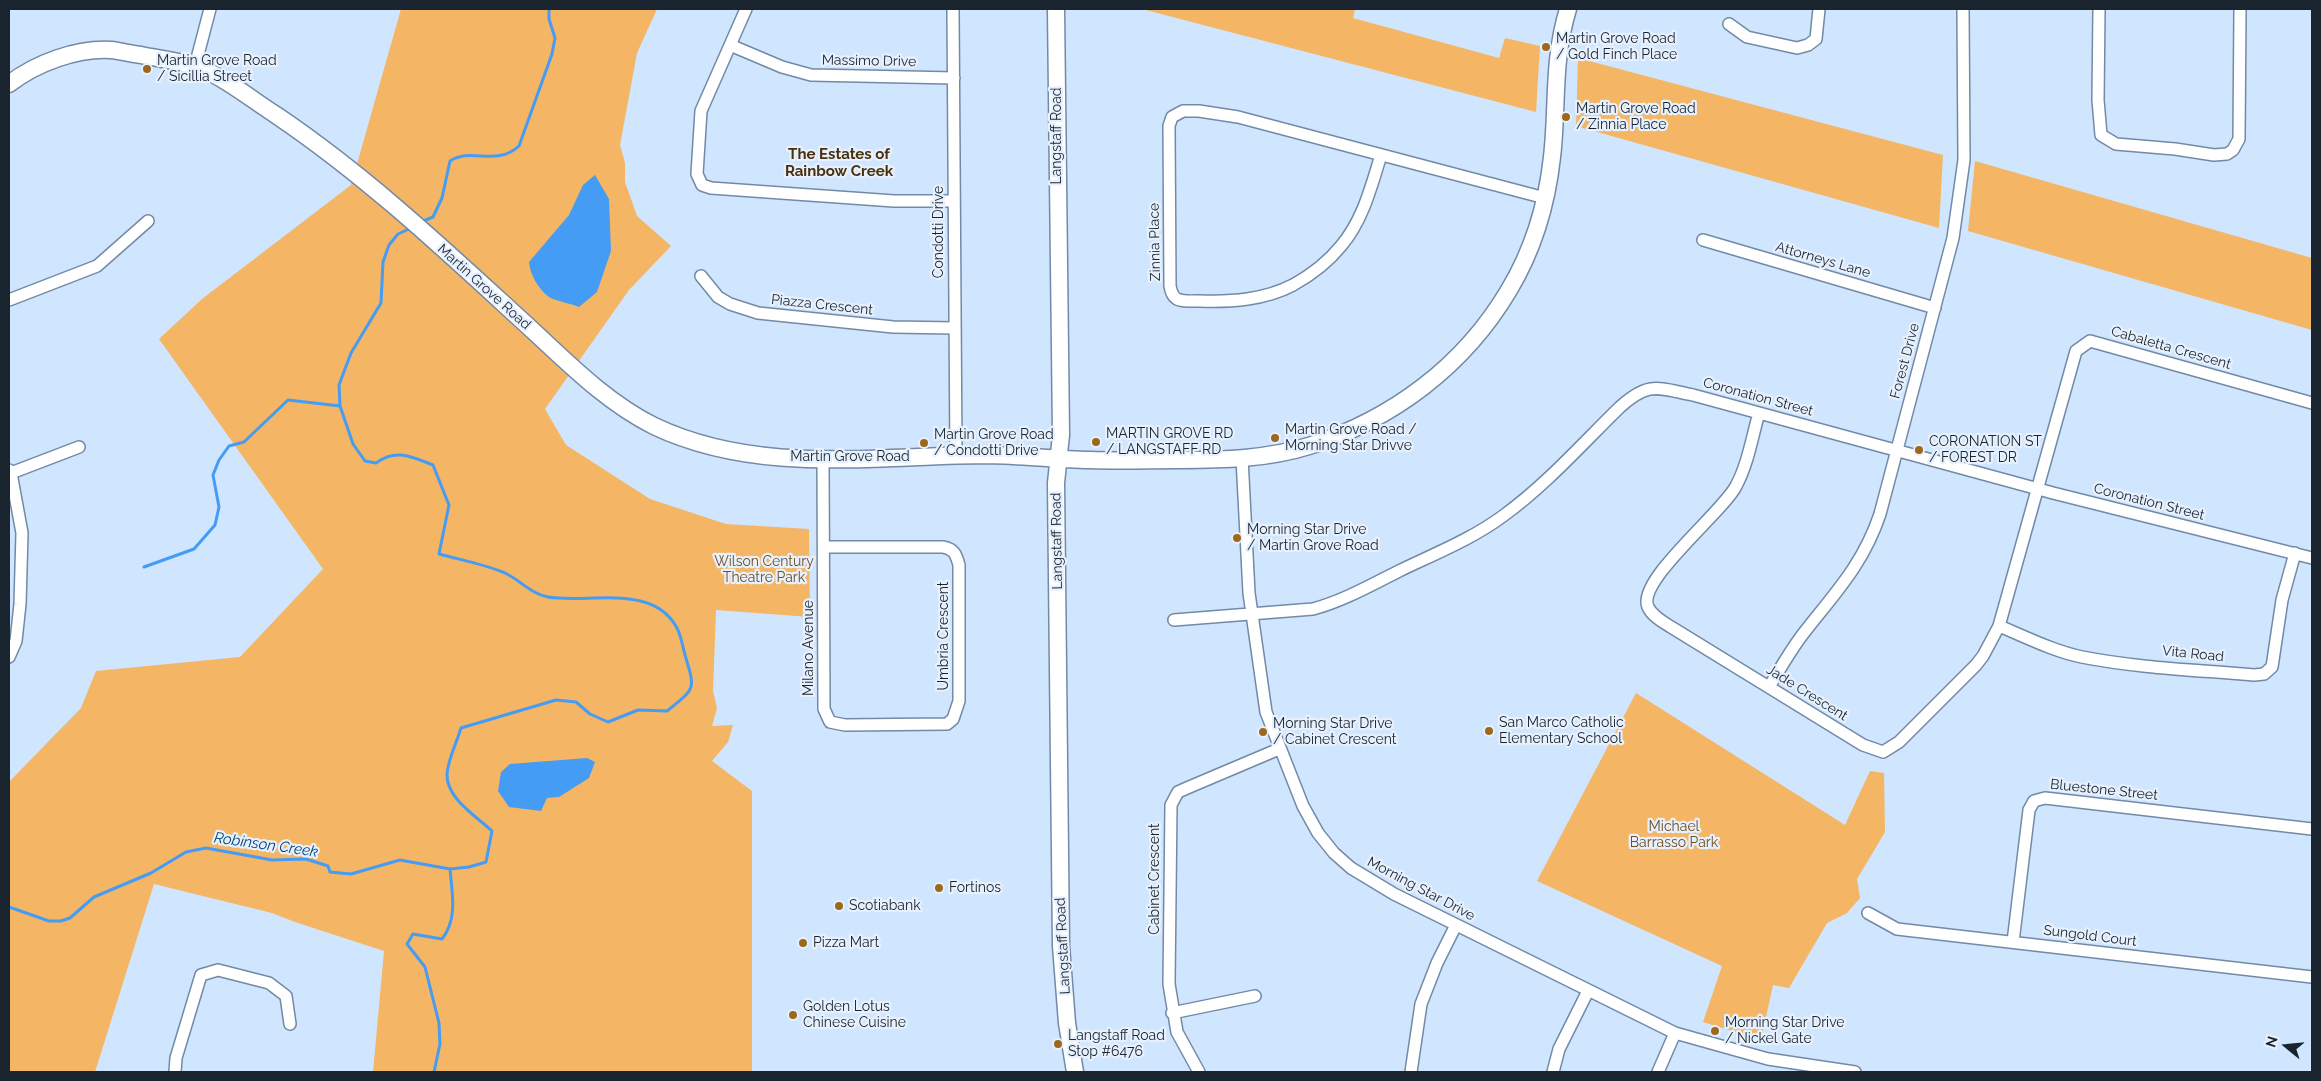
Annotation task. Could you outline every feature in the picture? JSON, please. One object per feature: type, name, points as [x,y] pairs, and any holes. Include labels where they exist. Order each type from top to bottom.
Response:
[{"type":"street","points":[[195,66],[210,9]]},
{"type":"street","points":[[746,9],[701,111],[697,174],[702,185],[711,188],[894,201],[954,202]]},
{"type":"street","name":"Condotti Drive","points":[[953,9],[956,456]]},
{"type":"street","name":"Langstaff Road","points":[[1056,9],[1061,435],[1056,483],[1061,946],[1067,1023],[1076,1072]]},
{"type":"street","name":"Martin Grove Road","points":[[9,84],[23,73],[71,54],[107,50],[195,66],[224,80],[320,145],[385,198],[606,395],[657,427],[701,444],[747,454],[823,459],[956,456],[1090,460],[1242,458],[1305,447],[1346,432],[1389,410],[1442,371],[1482,329],[1512,285],[1532,242],[1545,198],[1553,156],[1556,69],[1568,9]]},
{"type":"street","points":[[1729,24],[1747,37],[1797,48],[1808,45],[1816,39],[1819,9]]},
{"type":"street","name":"Forest Drive","points":[[1769,687],[1793,647],[1846,582],[1876,526],[1953,238],[1964,160],[1963,9]]},
{"type":"street","points":[[2099,9],[2098,100],[2101,135],[2116,144],[2176,149],[2214,155],[2227,154],[2233,150],[2238,139],[2240,9]]},
{"type":"street","name":"Massimo Drive","points":[[730,45],[782,68],[811,75],[954,78]]},
{"type":"street","name":"Zinnia Place","points":[[1381,155],[1364,207],[1352,232],[1335,253],[1311,273],[1292,285],[1251,299],[1190,301],[1177,299],[1174,296],[1170,286],[1168,143],[1169,126],[1177,113],[1199,111],[1238,117],[1545,198]]},
{"type":"street","points":[[9,300],[97,266],[148,221]]},
{"type":"street","name":"Attorneys Lane","points":[[1703,240],[1935,308]]},
{"type":"street","name":"Piazza Crescent","points":[[701,276],[718,296],[730,304],[758,313],[894,328],[954,328]]},
{"type":"street","name":"Cabaletta Crescent","points":[[2036,489],[2076,351],[2090,341],[2312,403]]},
{"type":"street","name":"Coronation Street","points":[[1174,620],[1313,609],[1329,605],[1485,528],[1524,500],[1620,407],[1642,390],[1658,388],[1760,413],[2036,489],[2312,558]]},
{"type":"street","name":"Jade Crescent","points":[[1760,413],[1744,468],[1736,486],[1724,504],[1669,560],[1647,594],[1647,606],[1656,617],[1769,687],[1863,745],[1883,752],[1899,742],[1983,656],[1998,626],[2036,489]]},
{"type":"street","points":[[9,657],[16,641],[14,604],[22,532],[10,472],[78,447]]},
{"type":"street","name":"Morning Star Drive","points":[[1242,458],[1252,614],[1261,691],[1266,712],[1279,749],[1310,821],[1342,861],[1375,884],[1675,1033],[1768,1059],[1821,1070],[1855,1072]]},
{"type":"street","name":"Milano Avenue","points":[[823,459],[826,716]]},
{"type":"street","name":"Umbria Crescent","points":[[824,547],[943,547],[951,549],[956,555],[959,565],[959,701],[953,719],[947,724],[937,726],[845,726],[830,722],[826,716]]},
{"type":"street","name":"Vita Road","points":[[1998,626],[2055,649],[2082,657],[2196,670],[2254,675],[2264,674],[2272,667],[2282,600],[2295,553]]},
{"type":"street","name":"Cabinet Crescent","points":[[1199,1072],[1177,1032],[1172,1013],[1169,984],[1169,820],[1173,798],[1187,788],[1279,749]]},
{"type":"street","name":"Bluestone Street","points":[[2013,942],[2029,810],[2034,802],[2046,798],[2312,829]]},
{"type":"street","name":"Sungold Court","points":[[1868,913],[1897,929],[2312,977]]},
{"type":"street","points":[[1412,1072],[1420,1004],[1437,963],[1456,925]]},
{"type":"street","points":[[175,1072],[176,1058],[201,975],[218,970],[269,983],[286,996],[290,1024]]},
{"type":"street","points":[[1553,1072],[1558,1049],[1588,991]]},
{"type":"street","points":[[1172,1013],[1255,996]]},
{"type":"street","points":[[1658,1072],[1675,1033]]},
{"type":"green space","name":"Wilson Century Theatre Park","points":[[401,9],[657,9],[637,53],[620,145],[625,163],[625,182],[637,216],[671,246],[629,290],[545,409],[566,445],[650,499],[726,524],[809,529],[810,617],[716,610],[713,691],[717,708],[712,726],[733,725],[728,742],[712,761],[752,791],[752,1072],[373,1072],[384,951],[272,913],[154,884],[95,1072],[9,1072],[9,782],[81,708],[96,671],[240,657],[323,569],[159,339],[202,299],[351,185]]},
{"type":"green space","points":[[1142,9],[1355,9],[1353,18],[1499,58],[1505,38],[1540,46],[1536,112]]},
{"type":"green space","points":[[1578,58],[1943,155],[1939,228],[1576,126]]},
{"type":"green space","points":[[1975,161],[2312,258],[2312,330],[1968,231]]},
{"type":"green space","name":"Michael Barrasso Park","points":[[1636,693],[1845,825],[1870,771],[1884,773],[1885,832],[1857,879],[1860,898],[1847,913],[1827,923],[1789,988],[1773,985],[1761,1040],[1703,1022],[1722,966],[1537,881]]},
{"type":"water","points":[[595,175],[609,199],[611,251],[597,292],[579,307],[551,298],[545,294],[535,281],[529,262],[569,215],[583,185]]},
{"type":"water","points":[[587,758],[595,762],[589,778],[559,797],[547,798],[541,811],[509,807],[498,791],[501,772],[510,764]]},
{"type":"waterway","name":"Robinson Creek","points":[[421,222],[433,217],[442,198],[450,161],[458,157],[502,155],[519,146],[552,54],[555,38],[549,19],[549,9]]},
{"type":"waterway","name":"Robinson Creek","points":[[9,907],[49,921],[61,921],[70,918],[94,897],[151,873],[186,852],[206,848],[272,860],[306,859],[328,866],[330,872],[351,874],[400,860],[450,869],[469,867],[486,862],[492,831],[463,806],[451,791],[448,783],[449,762],[461,728],[556,700],[576,702],[590,714],[608,722],[638,710],[667,711],[683,698],[691,688],[691,676],[681,639],[678,630],[667,615],[654,606],[638,600],[548,597],[531,590],[505,573],[439,554],[449,505],[433,465],[404,455],[390,456],[376,463],[365,461],[353,444],[340,406],[339,385],[351,353],[381,303],[383,262],[389,245],[398,234],[411,228]]},
{"type":"waterway","points":[[144,567],[194,549],[215,525],[219,507],[213,475],[219,460],[229,446],[244,442],[288,400],[340,406]]},
{"type":"waterway","points":[[434,1072],[440,1044],[439,1023],[425,967],[407,944],[413,934],[442,939],[447,931],[453,906],[450,869]]},
{"type":"place","name":"Martin Grove Road / Gold Finch Place","points":[[1546,47]]},
{"type":"place","name":"Martin Grove Road / Sicillia Street","points":[[147,69]]},
{"type":"place","name":"Martin Grove Road / Zinnia Place","points":[[1566,117]]},
{"type":"place","name":"Martin Grove Road / Morning Star Drivve","points":[[1275,438]]},
{"type":"place","name":"MARTIN GROVE RD / LANGSTAFF RD","points":[[1096,442]]},
{"type":"place","name":"Martin Grove Road / Condotti Drive","points":[[924,443]]},
{"type":"place","name":"CORONATION ST / FOREST DR","points":[[1919,450]]},
{"type":"place","name":"Morning Star Drive / Martin Grove Road","points":[[1237,538]]},
{"type":"place","name":"San Marco Catholic Elementary School","points":[[1489,731]]},
{"type":"place","name":"Morning Star Drive / Cabinet Crescent","points":[[1263,732]]},
{"type":"place","name":"Fortinos","points":[[939,888]]},
{"type":"place","name":"Scotiabank","points":[[839,906]]},
{"type":"place","name":"Pizza Mart","points":[[803,943]]},
{"type":"place","name":"Golden Lotus Chinese Cuisine","points":[[793,1015]]},
{"type":"place","name":"Morning Star Drive / Nickel Gate","points":[[1715,1031]]},
{"type":"place","name":"Langstaff Road Stop #6476","points":[[1058,1044]]},
{"type":"district","name":"The Estates of Rainbow Creek","points":[[839,162]]}]
